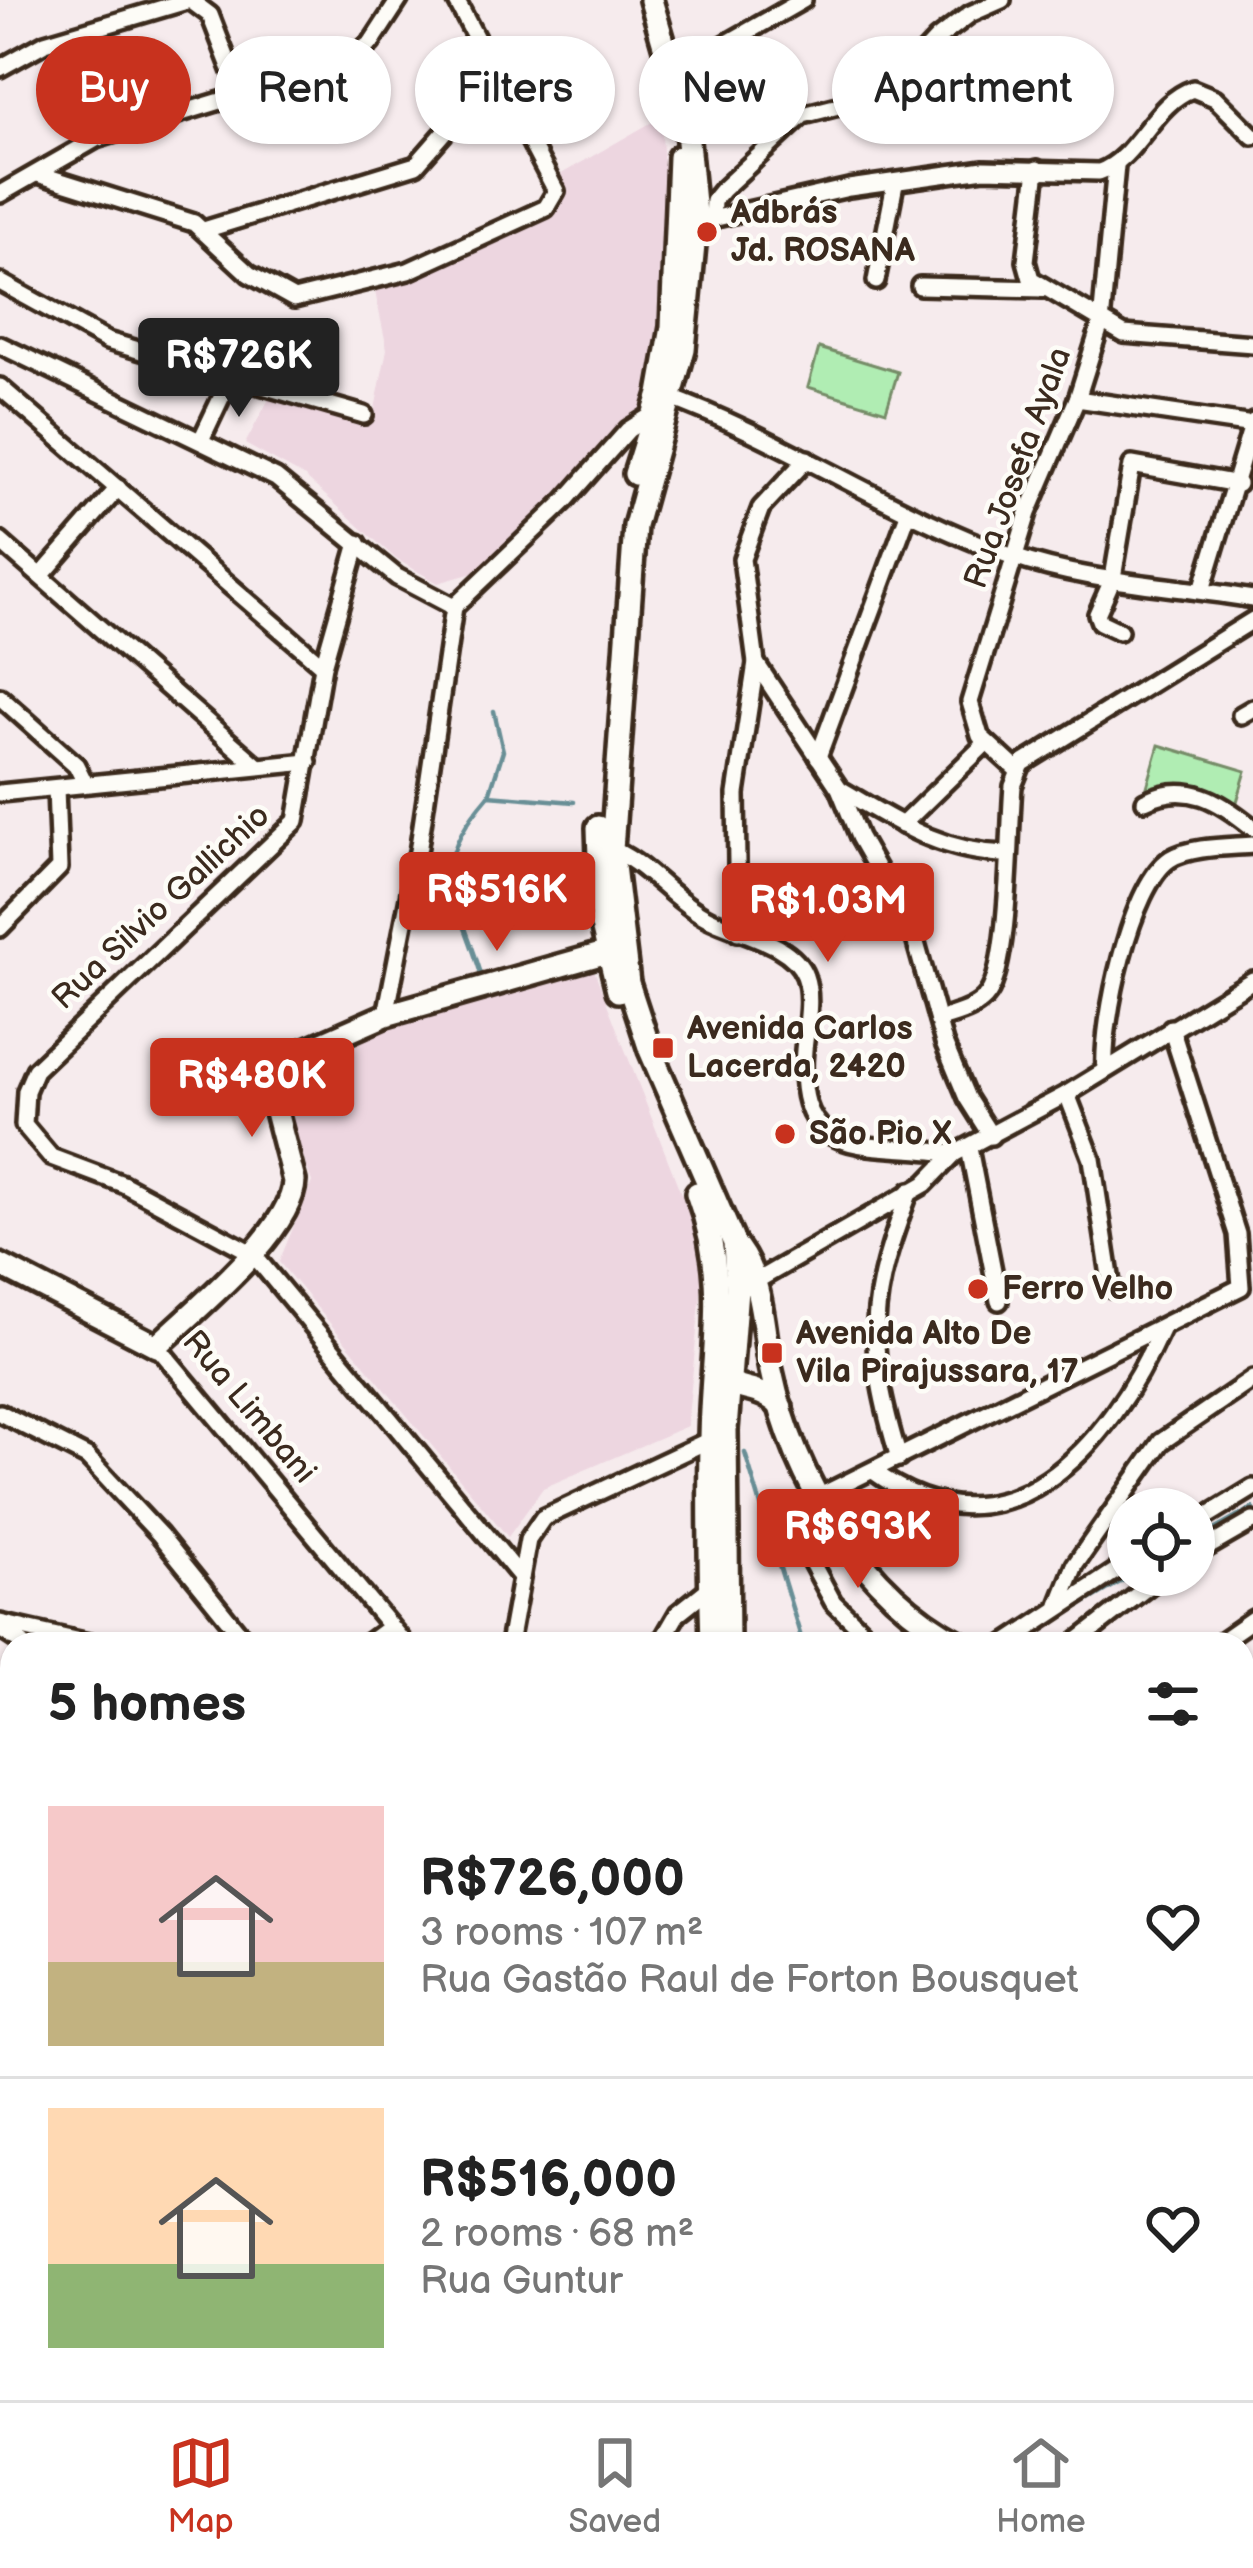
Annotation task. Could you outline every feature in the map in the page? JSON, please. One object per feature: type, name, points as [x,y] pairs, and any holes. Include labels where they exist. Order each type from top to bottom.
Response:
[{"type":"main road","points":[[638,0],[673,114],[696,223]]},
{"type":"main road","points":[[651,0],[663,36]]},
{"type":"main road","points":[[690,144],[696,223],[686,334],[635,526],[605,847],[614,950],[641,1060],[734,1282],[754,1298],[760,1313],[771,1371],[798,1457],[860,1559],[900,1606],[942,1632]]},
{"type":"main road","points":[[158,1346],[252,1253],[295,1188],[266,1073],[288,1054],[386,1016],[614,950]]},
{"type":"main road","points":[[614,950],[650,1050],[734,1243],[729,1380],[718,1436],[719,1582],[713,1632]]},
{"type":"main road","name":"Rua Limbani","points":[[0,1265],[158,1346]]},
{"type":"main road","points":[[729,1380],[771,1371]]},
{"type":"main road","points":[[729,1380],[758,1389],[781,1408]]},
{"type":"main road","points":[[719,1582],[726,1632]]},
{"type":"street","points":[[0,68],[45,43],[190,0],[210,14],[218,36]]},
{"type":"street","points":[[376,36],[399,0]]},
{"type":"street","points":[[456,0],[474,36]]},
{"type":"street","points":[[740,36],[803,0]]},
{"type":"street","points":[[696,223],[716,197],[803,115],[886,94],[937,39],[970,14],[1002,0]]},
{"type":"street","points":[[696,223],[849,188],[984,169],[1076,174],[1116,166],[1177,97],[1192,89],[1215,98],[1253,136]]},
{"type":"street","points":[[0,194],[96,140],[215,106]]},
{"type":"street","points":[[205,230],[416,165],[434,144]]},
{"type":"street","points":[[38,174],[181,217],[205,230],[249,274],[285,296],[307,299],[408,271],[546,208],[556,191],[531,144]]},
{"type":"street","name":"Rua Josefa Ayala","points":[[986,743],[974,724],[970,702],[1028,513],[1078,399],[1101,323],[1116,166]]},
{"type":"street","points":[[1037,169],[1026,269],[1045,289],[1101,323],[1145,338],[1253,344]]},
{"type":"street","points":[[876,281],[895,184]]},
{"type":"street","points":[[0,282],[96,337],[364,416]]},
{"type":"street","points":[[920,286],[1045,289]]},
{"type":"street","points":[[0,344],[299,491],[397,577],[454,607]]},
{"type":"street","points":[[201,440],[231,377]]},
{"type":"street","points":[[0,387],[323,666]]},
{"type":"street","points":[[1078,399],[1252,431],[1202,590]]},
{"type":"street","points":[[386,1016],[454,607],[565,501],[628,430],[664,404],[807,460],[908,514],[1015,557],[1113,578],[1253,599]]},
{"type":"street","points":[[739,932],[736,794],[756,663],[743,588],[745,544],[761,508],[807,460]]},
{"type":"street","points":[[1119,631],[1097,619],[1113,578],[1132,465],[1238,484]]},
{"type":"street","points":[[41,576],[118,488]]},
{"type":"street","points":[[818,757],[908,514]]},
{"type":"street","points":[[0,541],[256,765]]},
{"type":"street","name":"Rua Silvio Gallichio","points":[[358,543],[323,666],[300,808],[288,833],[35,1070],[26,1091],[24,1125],[38,1147],[160,1202],[252,1253],[521,1577]]},
{"type":"street","points":[[1017,770],[1253,620]]},
{"type":"street","points":[[756,663],[838,788],[859,837],[913,932],[967,1098],[991,1136]]},
{"type":"street","points":[[0,697],[76,765],[86,783]]},
{"type":"street","points":[[902,826],[986,743],[1017,770]]},
{"type":"street","points":[[0,793],[308,763]]},
{"type":"street","points":[[938,1020],[972,1007],[992,989],[1002,934],[1017,770]]},
{"type":"street","points":[[0,928],[59,868],[56,788]]},
{"type":"street","points":[[838,788],[953,849],[1007,854]]},
{"type":"street","points":[[1145,801],[1162,793],[1183,792],[1217,800],[1253,828]]},
{"type":"street","points":[[1105,1069],[1108,1015],[1118,972],[1160,870],[1188,854],[1253,845]]},
{"type":"street","points":[[605,847],[700,914],[783,952],[805,975],[803,1100],[815,1125],[847,1142],[961,1151]]},
{"type":"street","points":[[734,1282],[910,1191],[961,1151],[1067,1094],[1253,980]]},
{"type":"street","points":[[820,1496],[1240,1288],[1243,1274],[1227,1200],[1169,1029]]},
{"type":"street","points":[[1067,1094],[1092,1159],[1112,1288]]},
{"type":"street","points":[[961,1151],[998,1301]]},
{"type":"street","points":[[899,1457],[877,1372],[873,1306],[910,1191]]},
{"type":"street","points":[[873,1471],[905,1492],[948,1506],[1002,1503],[1036,1491],[1054,1477],[1132,1387],[1162,1328]]},
{"type":"street","name":"Rua Limbani","points":[[158,1346],[394,1632]]},
{"type":"street","points":[[1059,1605],[1075,1564],[1168,1433],[1253,1379]]},
{"type":"street","points":[[0,1413],[86,1457],[160,1535],[238,1632]]},
{"type":"street","points":[[510,1632],[528,1540],[551,1511],[718,1436]]},
{"type":"street","points":[[1215,1511],[1253,1488]]},
{"type":"street","points":[[1215,1543],[1253,1521]]},
{"type":"street","points":[[812,1563],[833,1602],[864,1632]]},
{"type":"street","points":[[1022,1632],[1107,1576]]},
{"type":"street","points":[[667,1632],[677,1613],[719,1582]]},
{"type":"street","points":[[1089,1632],[1136,1596]]},
{"type":"street","points":[[0,1626],[31,1632]]},
{"type":"street","points":[[383,1632],[390,1627]]},
{"type":"shaded area","points":[[639,130],[639,144],[663,144],[669,254],[657,357],[643,414],[487,569],[438,583],[396,559],[305,477],[245,444],[271,395],[372,424],[387,349],[374,287],[562,206],[564,196],[556,177]]},
{"type":"shaded area","points":[[592,965],[705,1255],[687,1426],[543,1488],[508,1537],[279,1262],[312,1182],[280,1092],[283,1068],[319,1044]]},
{"type":"green space","points":[[819,348],[898,372],[886,411],[808,387]]},
{"type":"green space","points":[[1159,745],[1246,771],[1234,812],[1147,787]]},
{"type":"waterway","points":[[489,795],[503,751],[494,711]]},
{"type":"waterway","points":[[481,974],[451,880],[457,842],[489,795],[574,802]]},
{"type":"waterway","points":[[745,1453],[799,1632]]},
{"type":"waterway","points":[[1215,1529],[1253,1508]]},
{"type":"waterway","points":[[1044,1627],[1107,1590]]},
{"type":"place","name":"Adbrás Jd. ROSANA","points":[[707,232]]},
{"type":"place","name":"Avenida Carlos Lacerda, 2420","points":[[663,1048]]},
{"type":"place","name":"São Pio X","points":[[785,1134]]},
{"type":"place","name":"Ferro Velho","points":[[978,1289]]},
{"type":"place","name":"Avenida Alto De Vila Pirajussara, 17","points":[[772,1353]]}]
